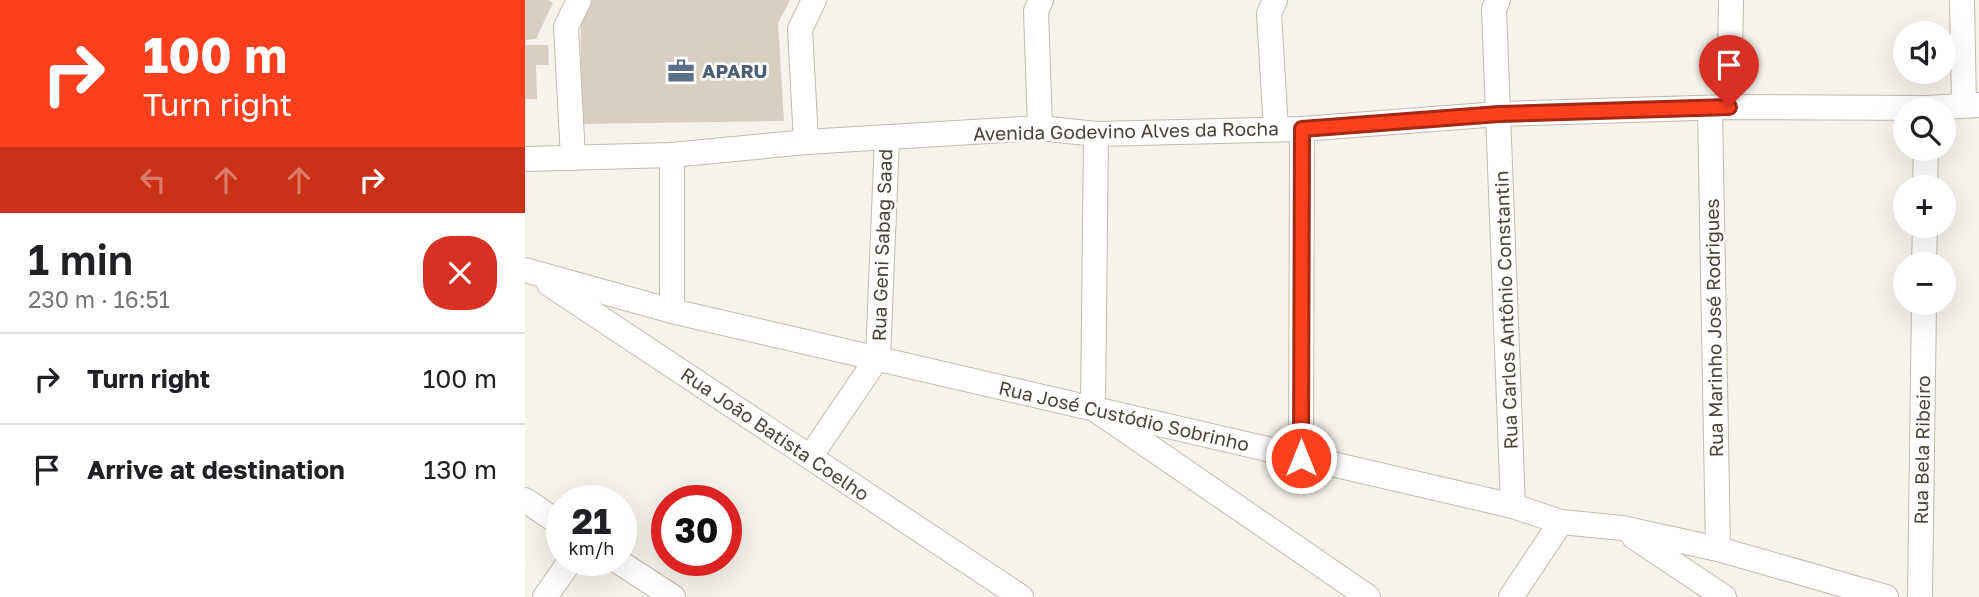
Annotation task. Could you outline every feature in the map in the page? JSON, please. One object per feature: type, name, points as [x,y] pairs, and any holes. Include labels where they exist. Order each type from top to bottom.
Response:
[{"type":"street","points":[[573,158],[566,27],[579,0]]},
{"type":"street","points":[[806,142],[800,29],[814,0]]},
{"type":"street","points":[[1040,128],[1035,11],[1041,0]]},
{"type":"street","points":[[1275,0],[1269,14],[1276,129]]},
{"type":"street","name":"Rua Carlos Antônio Constantin","points":[[1498,0],[1494,9],[1513,506]]},
{"type":"street","name":"Rua Marinho José Rodrigues","points":[[1718,549],[1720,108],[1731,0]]},
{"type":"street","points":[[1962,0],[1972,105]]},
{"type":"street","name":"Avenida Godevino Alves da Rocha","points":[[525,159],[672,155],[806,142],[1040,128],[1096,134],[1302,129],[1499,114],[1720,108],[1893,109]]},
{"type":"street","points":[[1301,458],[1302,129]]},
{"type":"street","points":[[1096,134],[1093,408],[1368,597]]},
{"type":"street","name":"Rua Geni Sabag Saad","points":[[810,457],[878,357],[887,138]]},
{"type":"street","points":[[671,311],[672,155]]},
{"type":"street","name":"Rua José Custódio Sobrinho","points":[[527,270],[671,311],[1513,506],[1561,522],[1622,528],[1718,549],[1886,597]]},
{"type":"street","name":"Rua João Batista Coelho","points":[[527,270],[1021,597]]},
{"type":"street","name":"Rua Bela Ribeiro","points":[[1920,597],[1924,315]]},
{"type":"street","points":[[525,500],[546,514]]},
{"type":"street","points":[[1511,597],[1561,522]]},
{"type":"street","points":[[1622,528],[1724,597]]},
{"type":"street","points":[[637,574],[673,597]]},
{"type":"street","points":[[545,597],[560,576]]},
{"type":"building","points":[[525,0],[548,0],[553,3],[536,39],[525,40]]},
{"type":"building","name":"APARU","points":[[592,0],[790,0],[778,23],[784,121],[582,124],[581,22]]},
{"type":"building","points":[[525,45],[548,45],[549,65],[536,65],[537,99],[525,99]]},
{"type":"place","name":"APARU","points":[[681,71]]},
{"type":"route","points":[[1301,458],[1302,129],[1499,114],[1729,107]]}]
